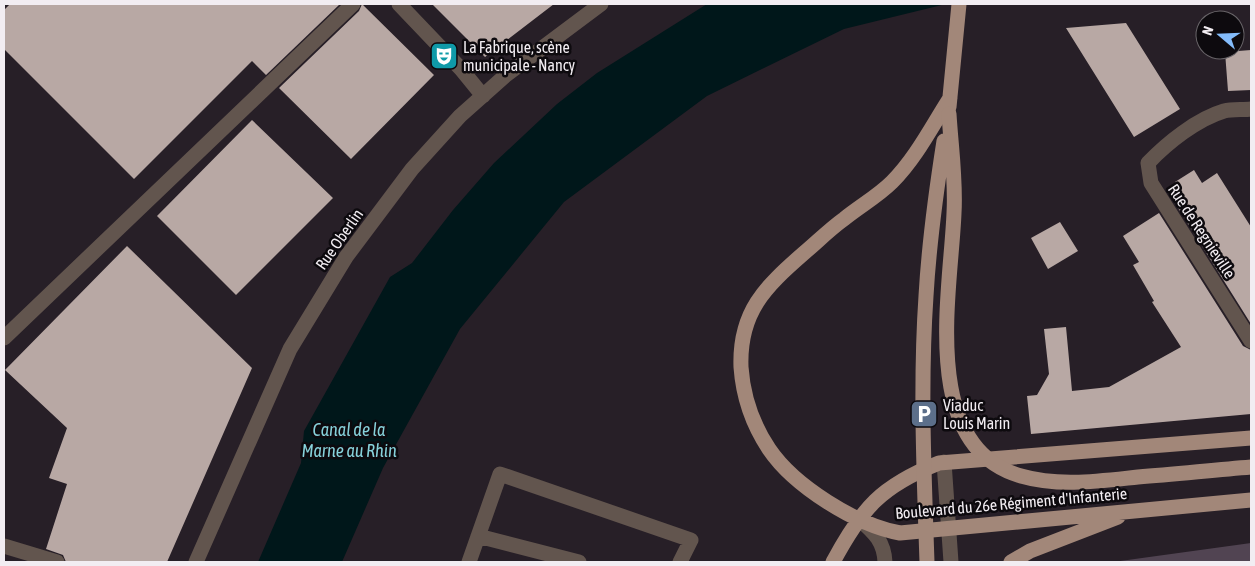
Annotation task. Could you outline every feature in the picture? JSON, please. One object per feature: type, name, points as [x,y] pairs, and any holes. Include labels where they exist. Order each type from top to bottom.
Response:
[{"type":"main road","points":[[927,562],[923,415],[926,297],[933,210],[948,114],[959,4]]},
{"type":"main road","points":[[833,562],[859,519],[831,503],[789,473],[762,439],[748,405],[742,381],[741,357],[744,330],[750,312],[760,296],[778,275],[843,219],[891,183],[909,162],[950,98]]},
{"type":"main road","points":[[948,114],[954,211],[948,288],[948,368],[959,414],[972,442],[986,458],[1002,469],[1040,480],[1090,482],[1251,467]]},
{"type":"main road","name":"Boulevard du 26e Régiment d'Infanterie","points":[[1251,438],[1023,458],[944,462],[915,472],[887,488],[859,519],[880,529],[900,533],[1251,500]]},
{"type":"main road","points":[[1011,562],[1030,551],[1136,510]]},
{"type":"street","points":[[4,338],[353,4]]},
{"type":"street","points":[[399,4],[461,69],[483,96]]},
{"type":"street","name":"Rue Oberlin","points":[[196,562],[290,349],[346,257],[412,169],[460,116],[556,35],[601,4]]},
{"type":"street","name":"Rue de Regnieville","points":[[1251,109],[1224,111],[1200,123],[1168,141],[1148,163],[1151,183],[1251,340]]},
{"type":"street","points":[[944,462],[951,562]]},
{"type":"street","points":[[469,562],[500,474],[691,540],[680,562]]},
{"type":"street","points":[[859,519],[880,541],[884,548],[884,562]]},
{"type":"street","points":[[478,536],[579,562]]},
{"type":"street","points":[[4,546],[57,562]]},
{"type":"shaded area","points":[[1251,543],[1251,562],[1113,562]]},
{"type":"water","name":"Canal de la Marne au Rhin","points":[[707,4],[946,4],[844,29],[707,96],[564,202],[460,329],[383,468],[342,562],[258,562],[301,463],[304,431],[390,277],[412,263],[453,210],[494,163],[557,104],[597,73]]},
{"type":"building","points":[[10,4],[340,4],[266,75],[252,61],[134,179],[4,49],[4,10]]},
{"type":"building","points":[[362,4],[434,75],[351,159],[279,88],[359,11]]},
{"type":"building","points":[[432,4],[554,4],[485,57]]},
{"type":"building","points":[[1126,23],[1180,109],[1134,137],[1066,28]]},
{"type":"building","points":[[1245,50],[1251,50],[1251,90],[1228,91],[1226,60],[1245,60]]},
{"type":"building","points":[[252,120],[333,198],[236,295],[157,216]]},
{"type":"building","points":[[1194,170],[1202,183],[1217,173],[1251,227],[1251,324],[1174,201],[1183,195],[1175,182]]},
{"type":"building","points":[[1159,213],[1243,346],[1251,350],[1251,414],[1031,434],[1027,396],[1037,395],[1049,374],[1044,329],[1066,327],[1072,391],[1109,387],[1181,347],[1152,302],[1154,301],[1133,265],[1139,262],[1123,236]]},
{"type":"building","points":[[1060,222],[1078,251],[1048,269],[1031,238]]},
{"type":"building","points":[[127,246],[252,368],[167,562],[66,562],[63,555],[46,549],[67,484],[49,478],[67,428],[5,370]]},
{"type":"place","name":"La Fabrique, scène municipale - Nancy","points":[[444,56]]},
{"type":"place","name":"Viaduc Louis Marin","points":[[924,414]]}]
